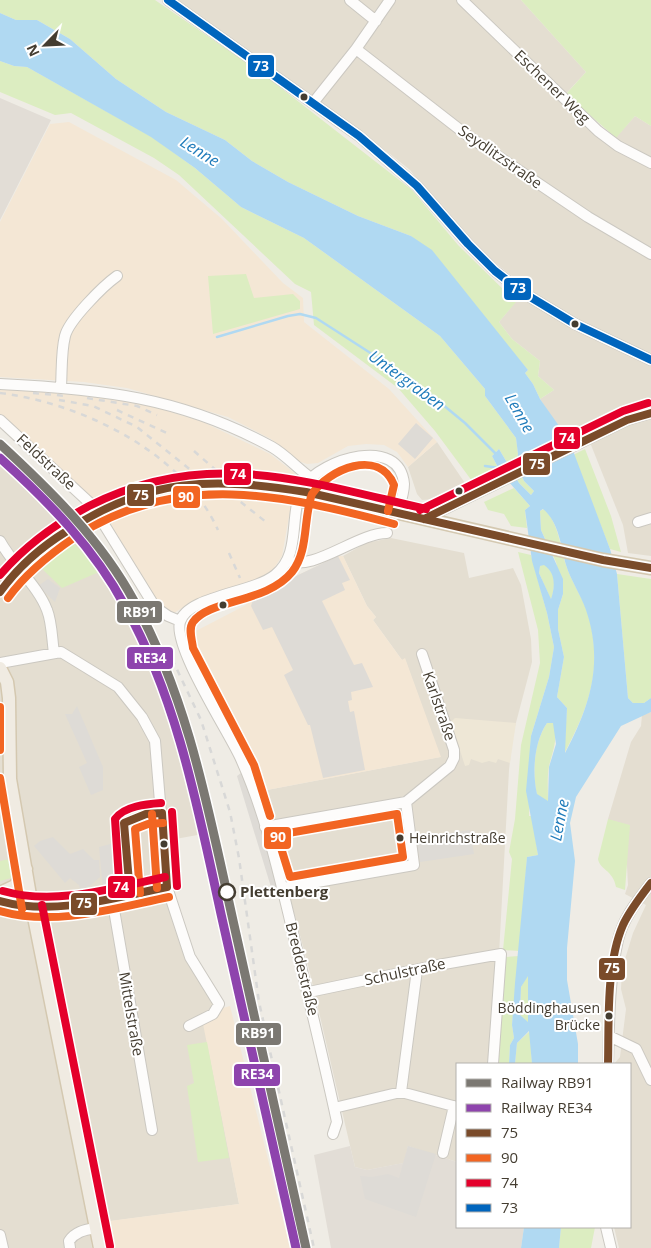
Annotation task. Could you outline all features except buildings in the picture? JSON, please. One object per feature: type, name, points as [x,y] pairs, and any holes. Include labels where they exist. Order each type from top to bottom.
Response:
[{"type":"main road","points":[[0,592],[26,562],[65,530],[114,503],[147,492],[179,485],[221,482],[277,486],[603,560],[651,568]]},
{"type":"main road","points":[[0,668],[6,682],[10,779],[32,908],[100,1248]]},
{"type":"main road","points":[[0,893],[15,886],[26,869]]},
{"type":"main road","points":[[0,901],[32,908]]},
{"type":"street","points":[[168,0],[359,136],[417,186],[468,244],[495,271],[522,292],[575,324],[651,360]]},
{"type":"street","points":[[350,0],[376,21]]},
{"type":"street","points":[[312,103],[356,49],[390,0]]},
{"type":"street","name":"Eschener Weg","points":[[462,0],[598,131],[618,146],[651,163]]},
{"type":"street","name":"Seydlitzstraße","points":[[356,49],[468,136],[588,217],[651,254]]},
{"type":"street","points":[[61,387],[65,335],[70,326],[106,284],[116,276]]},
{"type":"street","points":[[0,384],[61,387],[121,394],[173,405],[217,421],[273,448],[311,478]]},
{"type":"street","points":[[424,519],[457,501],[502,483],[627,420],[651,413]]},
{"type":"street","name":"Feldstraße","points":[[0,420],[92,505],[155,607],[168,616],[180,621]]},
{"type":"street","points":[[180,621],[185,613],[198,604],[256,587],[282,569],[287,560],[303,488],[311,478],[340,460],[355,456],[381,457],[398,469],[404,483],[397,514]]},
{"type":"street","points":[[638,522],[651,518]]},
{"type":"street","points":[[287,560],[305,563],[358,540],[379,533],[387,533]]},
{"type":"street","points":[[0,541],[11,561],[28,580],[48,610],[57,652]]},
{"type":"street","name":"Breddestraße","points":[[180,621],[179,636],[184,651],[236,747],[249,778],[265,827],[283,888],[309,992],[334,1108],[336,1122],[333,1134]]},
{"type":"street","points":[[0,663],[57,652],[118,687],[142,717],[155,742],[166,887],[190,957],[219,1004],[213,1014],[189,1026]]},
{"type":"street","name":"Karlstraße","points":[[265,827],[406,802],[450,766],[454,758],[454,750],[422,654]]},
{"type":"street","points":[[283,888],[414,865],[406,802]]},
{"type":"street","points":[[608,1063],[618,940],[626,920],[651,883]]},
{"type":"street","points":[[32,908],[112,898],[166,887]]},
{"type":"street","name":"Mittelstraße","points":[[112,898],[152,1130]]},
{"type":"street","name":"Schulstraße","points":[[309,992],[501,954],[493,1063]]},
{"type":"street","points":[[401,1092],[417,970]]},
{"type":"street","points":[[609,1036],[636,1049],[651,1080]]},
{"type":"street","points":[[334,1108],[401,1092],[456,1106],[443,1153]]},
{"type":"street","points":[[70,1248],[69,1242],[72,1237],[80,1231],[95,1228]]},
{"type":"street","points":[[606,1228],[611,1248]]},
{"type":"street","points":[[0,1235],[3,1248]]},
{"type":"shaded area","points":[[176,0],[521,0],[586,72],[560,100],[609,145],[635,116],[651,126],[651,556],[628,553],[623,525],[591,445],[583,431],[569,440],[561,431],[540,399],[554,390],[538,376],[540,361],[512,339],[499,322],[527,288],[489,258],[441,210],[410,170]]},
{"type":"shaded area","points":[[0,98],[51,120],[0,220]]},
{"type":"shaded area","points":[[69,122],[176,180],[222,219],[283,283],[303,298],[304,322],[389,389],[437,442],[408,467],[397,452],[384,445],[366,444],[348,446],[318,463],[307,464],[298,461],[271,439],[228,417],[127,388],[84,382],[0,377],[0,222],[50,124]]},
{"type":"shaded area","points":[[0,388],[83,393],[142,403],[203,422],[270,454],[300,477],[291,505],[282,556],[271,573],[255,581],[192,602],[174,613],[165,609],[155,600],[93,499],[0,415]]},
{"type":"shaded area","points":[[416,423],[433,438],[415,459],[398,444]]},
{"type":"shaded area","points":[[437,442],[467,486],[437,499],[422,500],[417,494],[408,467]]},
{"type":"shaded area","points":[[0,464],[48,509],[97,564],[135,621],[155,658],[171,702],[189,769],[203,834],[159,842],[165,896],[187,963],[213,999],[213,1007],[202,1014],[239,1204],[89,1224],[92,1248],[0,1248]]},
{"type":"shaded area","points":[[303,488],[309,490],[307,507],[298,556],[294,556],[301,514]]},
{"type":"shaded area","points":[[391,538],[464,553],[469,578],[513,568],[521,585],[531,639],[532,662],[513,734],[509,770],[499,954],[496,1063],[456,1063],[456,1162],[408,1146],[404,1163],[367,1170],[355,1167],[309,969],[272,830],[275,818],[267,790],[440,757],[405,659],[402,660],[373,620],[376,617],[367,606],[343,556],[366,543]]},
{"type":"shaded area","points":[[338,556],[343,556],[367,606],[376,617],[373,620],[402,660],[405,658],[441,757],[267,790],[252,753],[192,633],[246,605],[246,600]]},
{"type":"shaded area","points":[[338,556],[350,580],[342,583],[345,590],[322,601],[354,665],[362,663],[373,687],[351,692],[352,700],[348,701],[350,712],[354,711],[365,770],[323,778],[310,725],[308,725],[284,675],[293,670],[272,627],[263,630],[251,606],[254,596]]},
{"type":"shaded area","points":[[48,579],[60,588],[55,602],[38,586]]},
{"type":"shaded area","points":[[200,659],[259,775],[249,778],[258,804],[268,801],[273,817],[263,820],[285,894],[274,897],[237,776],[245,770],[190,664]]},
{"type":"shaded area","points":[[77,706],[103,767],[103,790],[91,795],[79,767],[87,763],[65,714],[72,714]]},
{"type":"shaded area","points":[[651,712],[651,1248],[619,1248],[614,1228],[631,1228],[631,1063],[615,1063],[620,1057],[626,1009],[621,989],[622,969],[633,933],[646,905],[625,894],[628,885],[627,866],[608,819],[631,742],[641,726],[642,715]]},
{"type":"shaded area","points":[[455,718],[516,723],[510,763],[498,759],[496,763],[489,761],[482,763],[471,759],[469,765],[465,766],[451,722]]},
{"type":"shaded area","points":[[470,830],[474,854],[420,862],[416,838]]},
{"type":"shaded area","points":[[53,837],[70,854],[83,849],[94,860],[99,860],[100,877],[90,886],[80,889],[79,885],[70,878],[65,883],[34,846],[40,841]]},
{"type":"shaded area","points":[[114,843],[119,888],[103,890],[99,847]]},
{"type":"shaded area","points":[[230,1006],[290,1248],[108,1248],[102,1222],[239,1204],[201,1014]]},
{"type":"shaded area","points":[[350,1146],[355,1167],[367,1170],[403,1163],[408,1146],[456,1162],[456,1228],[524,1228],[521,1248],[331,1248],[314,1155]]},
{"type":"shaded area","points":[[408,1146],[436,1154],[416,1217],[365,1199],[360,1176],[372,1177],[388,1174],[399,1178]]},
{"type":"green space","points":[[0,0],[155,0],[263,74],[412,190],[458,245],[516,302],[499,322],[512,339],[540,361],[538,376],[554,390],[540,399],[525,373],[528,370],[411,236],[358,216],[288,182],[252,161],[225,140],[166,112],[116,79],[70,39],[37,20],[16,20],[0,13]]},
{"type":"green space","points":[[521,0],[651,0],[651,126],[635,116],[616,138],[566,94],[586,72]]},
{"type":"green space","points":[[0,61],[14,66],[27,67],[152,137],[195,168],[241,207],[304,238],[440,336],[485,389],[485,396],[516,438],[518,454],[516,465],[524,481],[534,491],[531,495],[519,483],[499,449],[492,456],[501,473],[475,485],[435,431],[398,388],[314,325],[311,292],[295,284],[179,175],[154,158],[71,113],[55,115],[0,92]]},
{"type":"green space","points":[[246,274],[254,298],[293,294],[300,301],[300,309],[213,334],[208,276]]},
{"type":"green space","points":[[585,449],[611,516],[621,552],[610,549],[573,455]]},
{"type":"green space","points":[[514,488],[530,506],[525,510],[527,528],[511,526],[504,514],[488,510],[484,502]]},
{"type":"green space","points":[[544,509],[556,528],[568,571],[587,611],[594,650],[592,685],[581,719],[564,754],[567,708],[557,697],[564,657],[558,629],[558,610],[563,594],[556,562],[541,530],[540,511]]},
{"type":"green space","points":[[73,542],[99,572],[62,588],[40,567]]},
{"type":"green space","points":[[518,552],[531,555],[554,647],[549,677],[531,736],[529,816],[532,816],[538,855],[527,857],[520,951],[503,950],[512,859],[509,852],[515,819],[521,745],[540,663],[538,630]]},
{"type":"green space","points":[[544,564],[551,572],[554,580],[551,600],[539,573],[540,566]]},
{"type":"green space","points":[[617,574],[651,579],[651,698],[644,703],[633,703],[628,698]]},
{"type":"green space","points":[[547,723],[554,723],[555,734],[548,770],[548,802],[537,795],[535,786],[535,758],[539,739]]},
{"type":"green space","points":[[608,819],[630,825],[625,890],[616,887],[612,877],[601,866],[598,859]]},
{"type":"green space","points":[[14,858],[15,877],[0,881],[0,861]]},
{"type":"green space","points":[[519,956],[512,1025],[514,1038],[510,1045],[509,1063],[496,1063],[500,964],[506,957]]},
{"type":"green space","points":[[528,974],[528,1023],[520,1015],[521,987]]},
{"type":"green space","points":[[530,1031],[532,1063],[515,1063],[517,1043]]},
{"type":"green space","points":[[207,1042],[229,1158],[198,1162],[187,1086],[194,1083],[187,1045]]},
{"type":"green space","points":[[561,1228],[595,1228],[591,1248],[559,1248]]},
{"type":"water","name":"Lenne","points":[[0,13],[16,20],[37,20],[70,39],[116,79],[166,112],[225,140],[252,161],[288,182],[358,216],[411,236],[432,250],[528,370],[525,373],[540,399],[569,440],[610,549],[617,574],[628,698],[633,703],[644,703],[651,698],[651,712],[621,726],[576,797],[570,823],[575,861],[567,948],[567,980],[578,1044],[578,1063],[532,1063],[529,1031],[517,1043],[515,1063],[509,1063],[510,1045],[514,1038],[512,1025],[515,983],[527,857],[538,855],[526,791],[531,736],[549,677],[554,647],[547,613],[532,561],[525,510],[530,506],[501,473],[492,456],[499,449],[519,483],[531,495],[534,491],[524,481],[516,465],[518,454],[516,438],[485,396],[485,389],[440,336],[304,238],[241,207],[195,168],[151,137],[27,67],[14,66],[0,61]],"holes":[[[543,509],[553,521],[559,535],[568,571],[586,610],[594,648],[592,684],[574,736],[565,753],[567,708],[557,697],[564,657],[558,629],[558,610],[563,594],[563,579],[541,530],[540,511]],[[544,565],[551,572],[554,580],[551,599],[539,573],[540,566]],[[547,723],[553,723],[556,744],[549,767],[548,801],[537,794],[535,785],[535,757],[539,739]],[[528,976],[528,1022],[520,1015],[521,987]]]},
{"type":"water","points":[[524,1228],[561,1228],[559,1248],[521,1248]]},
{"type":"waterway","name":"Untergraben","points":[[217,337],[288,316],[300,314],[316,318],[414,381],[465,423],[497,455]]},
{"type":"waterway","points":[[485,466],[500,468]]},
{"type":"railway","points":[[0,393],[63,408],[95,420],[126,436],[155,455],[181,477],[202,502],[218,530]]},
{"type":"railway","points":[[33,393],[67,396]]},
{"type":"railway","points":[[87,398],[137,406],[157,415]]},
{"type":"railway","points":[[59,400],[93,406],[137,427],[227,499]]},
{"type":"railway","points":[[117,410],[171,435]]},
{"type":"railway","points":[[194,451],[234,486]]},
{"type":"railway","points":[[222,487],[266,522]]},
{"type":"railway","points":[[229,553],[240,578]]},
{"type":"railway","points":[[172,659],[201,720],[230,812],[239,858],[259,1002],[314,1248]]},
{"type":"rail line","name":"RB91","points":[[0,444],[74,517],[106,557],[134,601],[153,638],[169,676],[205,795],[306,1248]]},
{"type":"rail line","name":"RE34","points":[[0,458],[69,526],[99,564],[125,606],[159,679],[184,756],[204,835],[296,1248]]},
{"type":"transit line","name":"73","points":[[168,0],[359,136],[417,186],[468,244],[495,271],[522,292],[575,324],[651,360]]},
{"type":"transit line","name":"74","points":[[420,510],[623,411],[648,403]]},
{"type":"transit line","name":"75","points":[[424,519],[627,420],[651,413]]},
{"type":"transit line","name":"90","points":[[270,816],[254,765],[193,648],[191,631],[193,622],[212,609],[268,590],[292,572],[301,554],[312,494],[320,485],[341,470],[366,465],[377,467],[387,474],[394,485],[388,511]]},
{"type":"transit line","name":"74","points":[[0,575],[30,545],[76,513],[132,488],[174,477],[216,473],[298,480],[426,509]]},
{"type":"transit line","name":"75","points":[[0,592],[14,574],[39,551],[57,537],[97,513],[125,500],[154,491],[182,486],[211,484],[241,484],[306,492],[603,560],[651,568]]},
{"type":"transit line","name":"90","points":[[8,598],[39,564],[75,537],[114,516],[153,503],[192,496],[232,494],[313,504],[394,524]]},
{"type":"transit line","name":"90","points":[[0,707],[0,750]]},
{"type":"transit line","name":"90","points":[[0,778],[22,909]]},
{"type":"transit line","name":"74","points":[[120,895],[115,819],[130,808],[161,803]]},
{"type":"transit line","name":"74","points":[[172,812],[177,886]]},
{"type":"transit line","name":"75","points":[[162,813],[167,887]]},
{"type":"transit line","name":"75","points":[[130,894],[124,823],[146,814],[162,813]]},
{"type":"transit line","name":"90","points":[[152,814],[157,888]]},
{"type":"transit line","name":"90","points":[[397,814],[403,857],[290,877],[277,835],[397,814]]},
{"type":"transit line","name":"90","points":[[140,893],[135,829],[148,824],[163,823]]},
{"type":"transit line","name":"74","points":[[3,891],[43,897],[63,896],[84,894],[165,877]]},
{"type":"transit line","name":"75","points":[[608,1063],[611,975],[618,940],[629,914],[651,883]]},
{"type":"transit line","name":"75","points":[[0,901],[41,907],[62,906],[84,904],[167,887]]},
{"type":"transit line","name":"90","points":[[0,911],[21,915],[63,917],[169,897]]},
{"type":"transit line","name":"74","points":[[42,905],[110,1246]]},
{"type":"place","name":"Heinrichstraße","points":[[400,838]]},
{"type":"place","name":"Plettenberg","points":[[227,892]]},
{"type":"place","name":"Böddinghausen Brücke","points":[[609,1016]]}]
